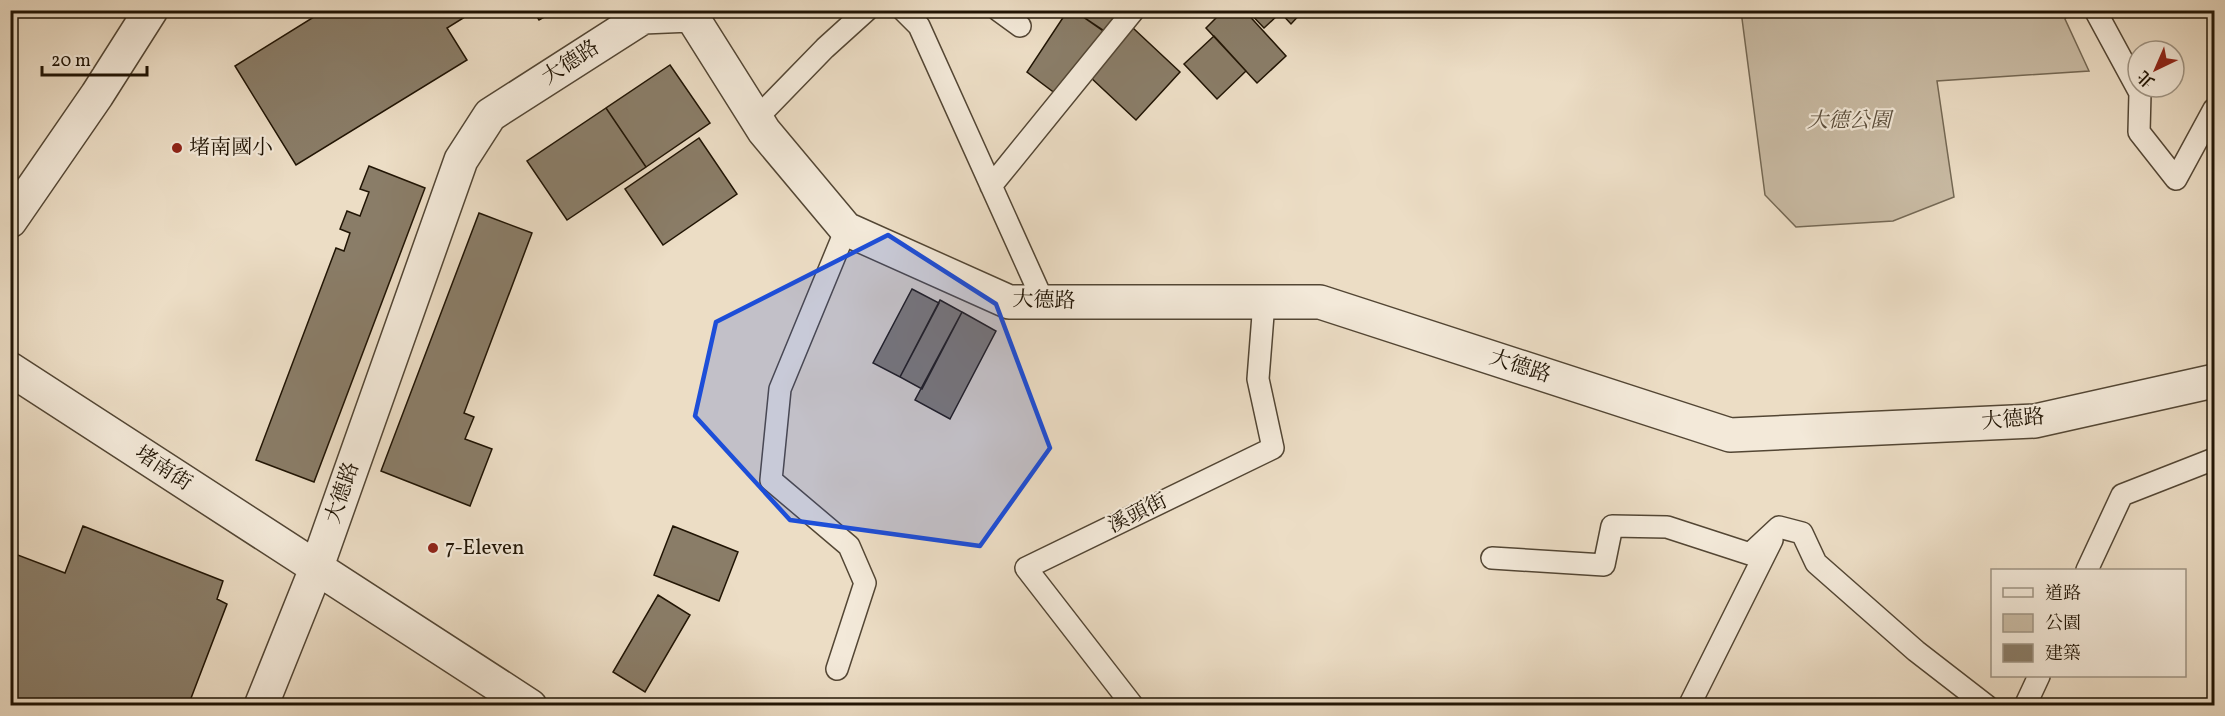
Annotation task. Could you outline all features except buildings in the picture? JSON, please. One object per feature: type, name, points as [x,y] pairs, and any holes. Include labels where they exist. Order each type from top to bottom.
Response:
[{"type":"street","points":[[10,221],[97,95],[151,10]]},
{"type":"street","name":"大德路","points":[[316,569],[461,160],[490,115],[642,17],[691,15],[764,131],[846,229],[1009,302],[1320,302],[1730,435],[2035,421],[2214,381]]},
{"type":"street","name":"堵南街","points":[[10,369],[316,569],[530,705]]},
{"type":"street","points":[[261,705],[316,569]]},
{"type":"lane","points":[[756,119],[825,48],[867,10]]},
{"type":"lane","points":[[903,10],[919,26],[1044,303]]},
{"type":"lane","points":[[998,10],[1020,26]]},
{"type":"lane","points":[[991,186],[1134,10]]},
{"type":"lane","points":[[2095,10],[2140,93],[2139,132],[2176,179],[2214,109]]},
{"type":"lane","points":[[837,669],[865,583],[849,546],[771,480],[780,389],[846,229]]},
{"type":"lane","name":"溪頭街","points":[[1133,705],[1026,568],[1273,448],[1258,379],[1264,302]]},
{"type":"lane","points":[[2087,569],[2122,495],[2214,459]]},
{"type":"lane","points":[[1491,558],[1604,566],[1612,526],[1667,527],[1750,554],[1779,527]]},
{"type":"lane","points":[[1689,705],[1779,527]]},
{"type":"lane","points":[[1779,527],[1802,533],[1816,563],[1916,651],[1987,705]]},
{"type":"lane","points":[[2025,705],[2038,677]]},
{"type":"highlighted area","points":[[888,235],[996,304],[1050,448],[980,546],[790,520],[695,416],[716,322]]},
{"type":"green space","name":"大德公園","points":[[1741,11],[2071,11],[2065,19],[2089,71],[1937,81],[1954,197],[1893,221],[1796,227],[1765,195]]},
{"type":"place","name":"堵南國小","points":[[177,148]]},
{"type":"place","name":"7-Eleven","points":[[433,548]]}]
